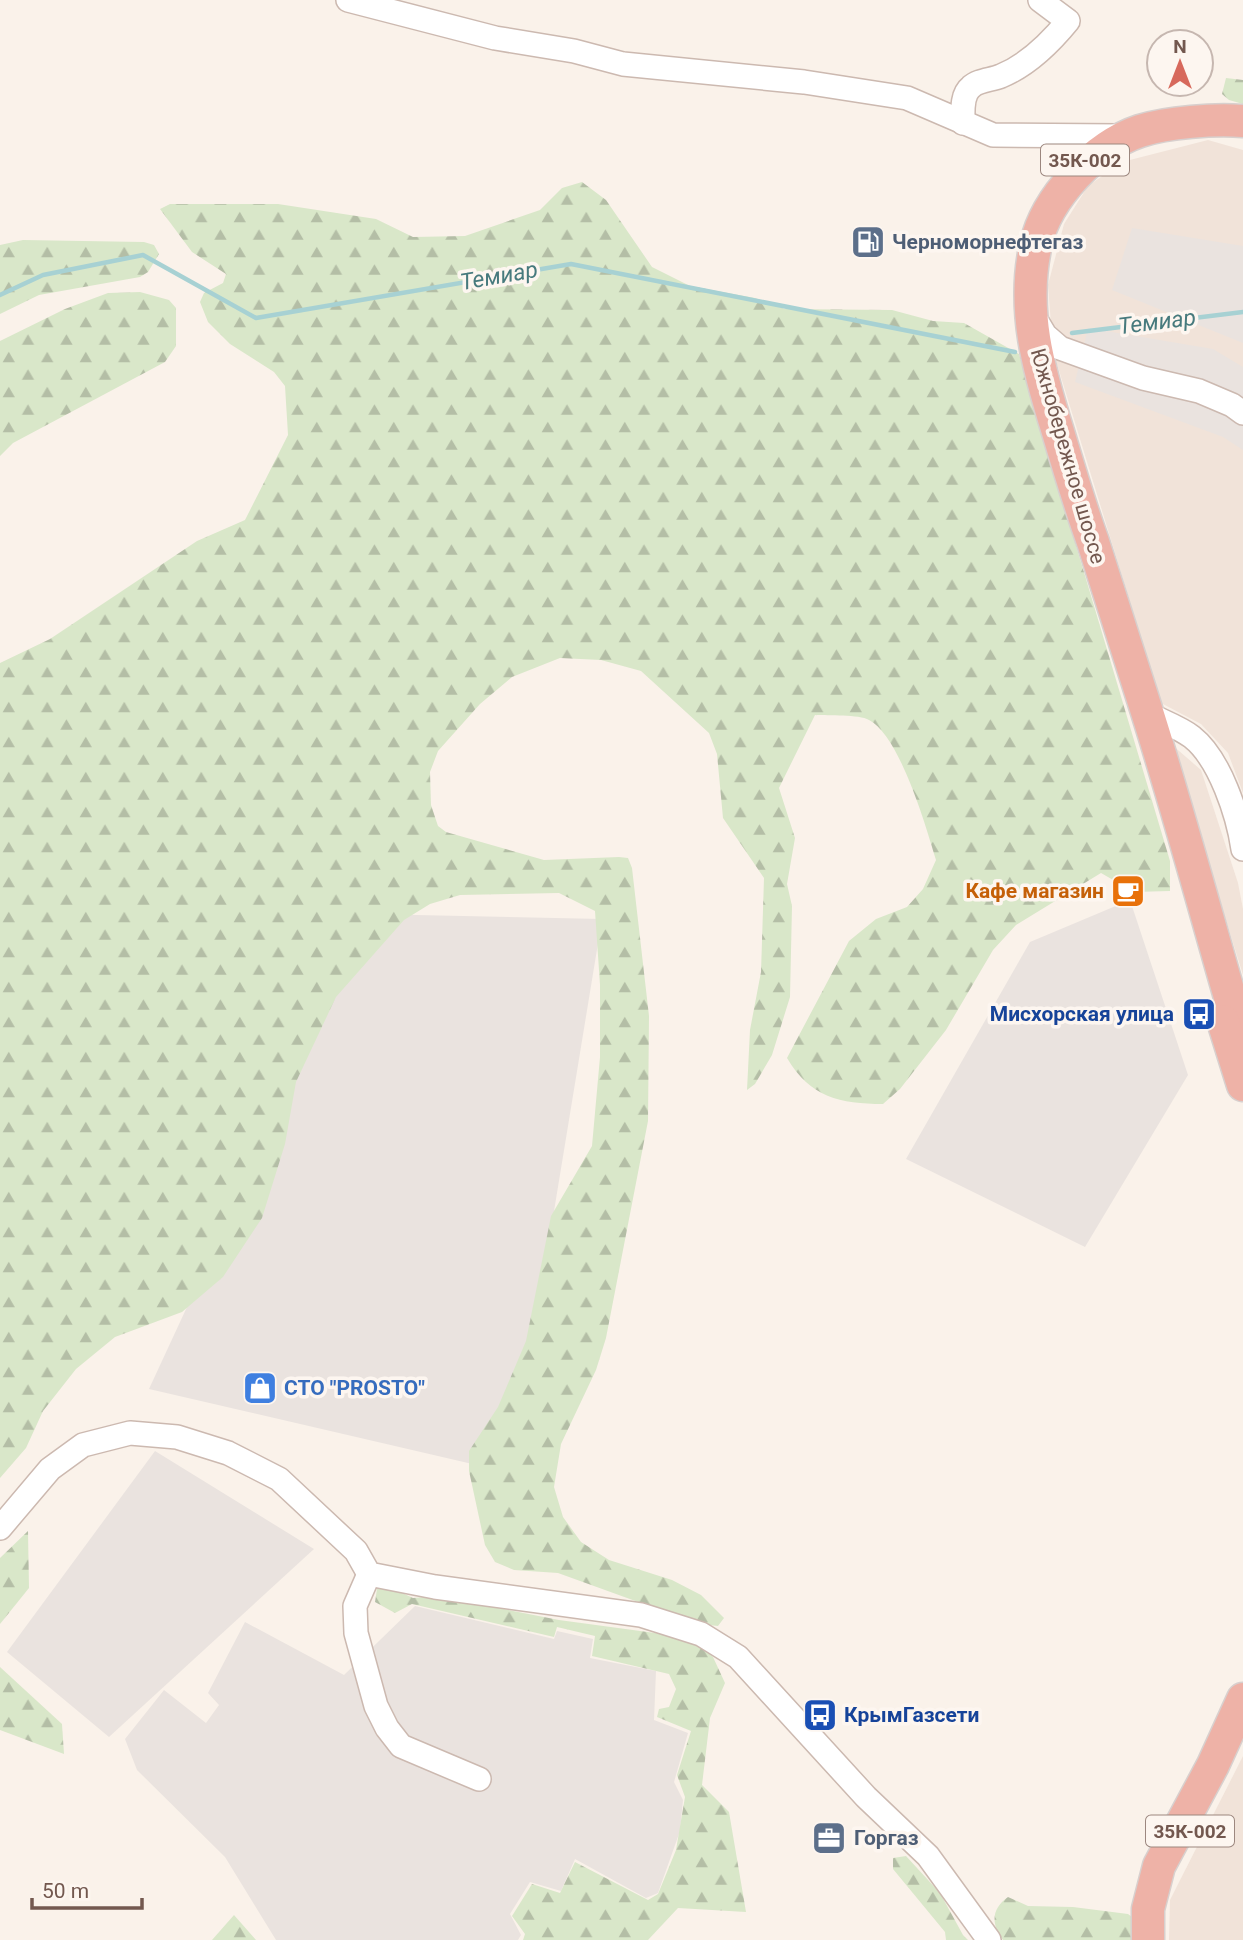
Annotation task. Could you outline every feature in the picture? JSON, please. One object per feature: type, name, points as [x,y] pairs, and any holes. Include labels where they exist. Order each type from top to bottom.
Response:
[{"type":"highway","name":"Южнобережное шоссе","points":[[1243,120],[1213,116],[1147,126],[1120,136],[1066,175],[1045,204],[1032,229],[1023,272],[1027,313],[1042,381],[1140,716],[1213,988],[1243,1084]]},
{"type":"highway","name":"Южнобережное шоссе","points":[[1027,313],[1032,263],[1039,230],[1062,190],[1098,156],[1112,145],[1141,131],[1214,119],[1243,120]]},
{"type":"highway","name":"Южнобережное шоссе","points":[[1140,716],[1243,1042]]},
{"type":"highway","points":[[1148,1940],[1148,1909],[1159,1866],[1213,1765],[1243,1699]]},
{"type":"highway","name":"35К-002","points":[[1159,1940],[1159,1911],[1170,1867],[1243,1731]]},
{"type":"street","points":[[348,0],[495,38],[575,51],[623,64],[804,82],[907,98],[993,135],[1120,136]]},
{"type":"street","points":[[963,123],[963,103],[971,86],[1002,76],[1024,64],[1053,39],[1068,21],[1040,0]]},
{"type":"street","points":[[1027,313],[1060,348],[1143,379],[1199,391],[1243,413]]},
{"type":"street","points":[[1140,716],[1191,737],[1214,762],[1240,831],[1243,849]]},
{"type":"street","points":[[0,1528],[50,1469],[83,1445],[130,1433],[177,1437],[228,1452],[279,1479],[356,1551],[369,1574],[435,1587],[641,1615],[701,1634],[738,1657],[866,1797],[928,1856],[989,1940]]},
{"type":"street","points":[[369,1574],[355,1606],[356,1633],[376,1706],[387,1728],[401,1746],[479,1779]]},
{"type":"shaded area","points":[[1208,140],[1243,150],[1243,793],[1228,753],[1201,724],[1161,703],[1053,351],[1048,285],[1064,224],[1088,186],[1122,162]]},
{"type":"shaded area","points":[[1132,228],[1243,246],[1243,343],[1112,290]]},
{"type":"shaded area","points":[[1088,328],[1213,349],[1243,367],[1243,450],[1223,437],[1075,382]]},
{"type":"shaded area","points":[[1171,744],[1201,770],[1238,883],[1243,909],[1243,975]]},
{"type":"shaded area","points":[[1130,900],[1188,1075],[1085,1247],[906,1159],[1030,942]]},
{"type":"shaded area","points":[[369,914],[602,919],[511,1473],[149,1389]]},
{"type":"shaded area","points":[[155,1451],[314,1549],[109,1737],[7,1652]]},
{"type":"shaded area","points":[[415,1606],[554,1639],[557,1631],[593,1639],[590,1658],[656,1671],[654,1720],[688,1733],[674,1782],[683,1800],[680,1831],[658,1893],[646,1898],[575,1859],[561,1891],[530,1882],[510,1914],[521,1935],[518,1940],[276,1940],[225,1857],[137,1770],[125,1739],[164,1690],[206,1723],[219,1705],[208,1693],[245,1622],[344,1675]]},
{"type":"shaded area","points":[[1243,1756],[1243,1940],[1169,1940],[1170,1900]]},
{"type":"green space","points":[[1226,78],[1243,80],[1243,104],[1229,100],[1222,94]]},
{"type":"green space","points":[[582,182],[606,200],[652,267],[690,286],[755,298],[785,309],[892,310],[933,321],[964,323],[1019,354],[1170,861],[1170,891],[1134,892],[1101,873],[1016,925],[993,950],[946,1030],[900,1089],[883,1104],[853,1102],[828,1096],[806,1082],[787,1058],[849,941],[876,919],[907,907],[923,889],[936,860],[910,784],[891,744],[880,729],[864,718],[815,715],[779,788],[795,838],[787,884],[792,906],[790,997],[772,1055],[755,1084],[747,1090],[750,1030],[761,972],[764,878],[723,818],[717,754],[709,733],[641,671],[601,660],[560,658],[512,677],[480,704],[438,751],[430,772],[431,805],[438,826],[446,832],[544,860],[628,858],[632,868],[649,1016],[648,1121],[606,1338],[596,1370],[561,1444],[554,1487],[563,1517],[581,1542],[609,1560],[672,1580],[701,1595],[724,1618],[718,1626],[699,1624],[558,1573],[514,1570],[495,1562],[485,1545],[469,1471],[469,1451],[498,1407],[526,1341],[551,1216],[592,1146],[600,1057],[600,985],[595,911],[559,893],[460,895],[430,904],[404,920],[336,997],[296,1082],[285,1144],[262,1218],[223,1277],[182,1312],[115,1337],[76,1369],[43,1411],[26,1448],[0,1478],[0,663],[50,639],[197,541],[245,520],[288,435],[285,386],[274,372],[230,344],[208,322],[200,302],[204,293],[223,283],[226,274],[192,252],[160,209],[170,204],[278,204],[376,219],[413,237],[465,236],[540,210],[562,188]]},
{"type":"green space","points":[[23,240],[144,242],[154,245],[159,254],[148,272],[140,277],[39,295],[0,314],[0,245]]},
{"type":"green space","points":[[140,292],[169,300],[176,308],[176,346],[165,362],[13,443],[0,456],[0,341],[65,309],[108,293]]},
{"type":"green space","points":[[28,1531],[29,1588],[0,1624],[0,1558]]},
{"type":"green space","points":[[385,1585],[413,1598],[437,1596],[559,1620],[692,1638],[713,1657],[725,1683],[710,1718],[702,1785],[729,1812],[746,1912],[678,1908],[648,1940],[523,1940],[525,1934],[512,1916],[532,1884],[560,1893],[575,1862],[648,1900],[658,1894],[676,1850],[685,1797],[677,1775],[691,1731],[657,1717],[659,1709],[669,1707],[676,1689],[669,1674],[592,1656],[595,1636],[557,1627],[554,1637],[412,1604],[395,1613],[375,1602],[377,1589]]},
{"type":"green space","points":[[0,1667],[62,1724],[64,1754],[0,1730]]},
{"type":"green space","points":[[906,1856],[940,1893],[968,1940],[946,1940],[945,1932],[893,1869],[893,1858]]},
{"type":"green space","points":[[1008,1897],[1028,1906],[1073,1907],[1128,1914],[1132,1917],[1132,1940],[1003,1940],[996,1928],[995,1917],[998,1907]]},
{"type":"green space","points":[[234,1915],[256,1940],[212,1940]]},
{"type":"waterway","name":"Темиар","points":[[0,295],[43,275],[143,255],[256,318],[571,264],[1015,352]]},
{"type":"waterway","name":"Темиар","points":[[1072,333],[1243,312]]},
{"type":"place","name":"Черноморнефтегаз","points":[[868,242]]},
{"type":"place","name":"Кафе магазин","points":[[1128,891]]},
{"type":"place","name":"Мисхорская улица","points":[[1199,1014]]},
{"type":"place","name":"СТО \"PROSTO\"","points":[[260,1388]]},
{"type":"place","name":"КрымГазсети","points":[[820,1715]]},
{"type":"place","name":"Горгаз","points":[[829,1838]]}]
